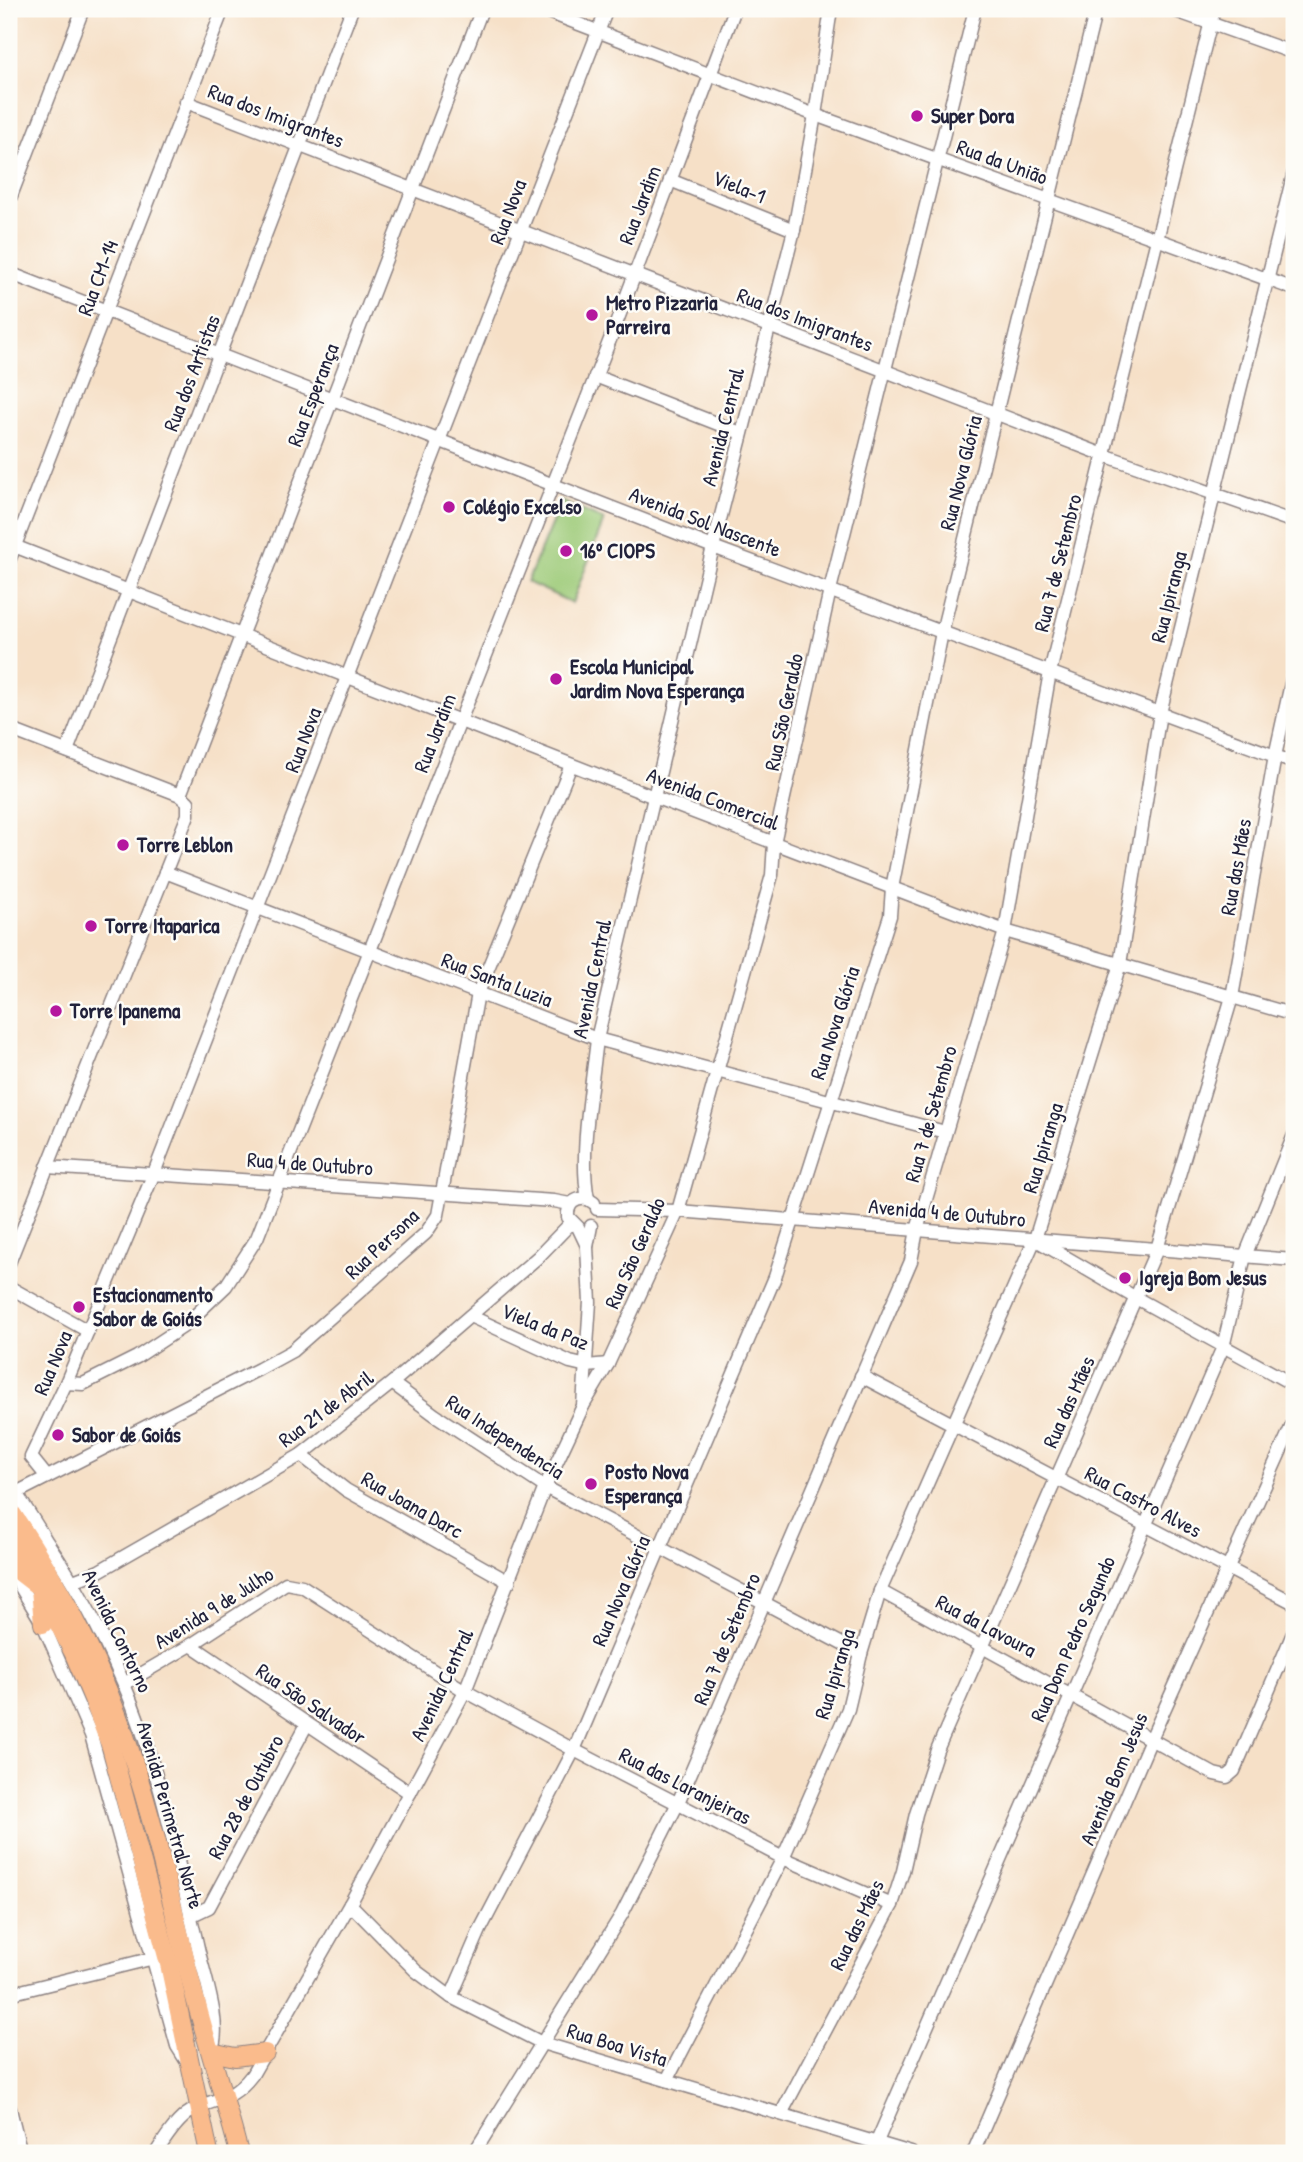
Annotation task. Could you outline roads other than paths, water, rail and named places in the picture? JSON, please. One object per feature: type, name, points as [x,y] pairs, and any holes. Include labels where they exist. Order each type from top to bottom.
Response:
[{"type":"highway","name":"Avenida Perimetral Norte","points":[[11,1495],[94,1658],[118,1715],[139,1779],[239,2153]]},
{"type":"highway","name":"Avenida Perimetral Norte","points":[[9,1539],[40,1588],[74,1654],[111,1747],[169,1964],[209,2153]]},
{"type":"highway","points":[[9,1566],[40,1588],[43,1624]]},
{"type":"highway","points":[[211,2052],[235,2057],[265,2053]]},
{"type":"street","points":[[9,201],[83,9]]},
{"type":"street","name":"Rua CM-14","points":[[9,561],[12,545],[223,9]]},
{"type":"street","name":"Rua dos Artistas","points":[[67,751],[352,9]]},
{"type":"street","name":"Rua Esperança","points":[[9,1263],[188,815],[184,799],[241,635],[482,9]]},
{"type":"street","name":"Rua da União","points":[[540,9],[815,115],[1294,289]]},
{"type":"street","name":"Rua Nova","points":[[47,1477],[31,1457],[66,1383],[154,1173],[607,9]]},
{"type":"street","name":"Rua Jardim","points":[[66,1383],[83,1384],[137,1357],[184,1326],[226,1286],[257,1238],[553,484],[735,9]]},
{"type":"street","name":"Avenida Central","points":[[224,2099],[243,2087],[265,2053],[350,1904],[465,1691],[545,1487],[583,1406],[590,1301],[587,1247],[580,1225],[568,1211],[583,1203],[597,1039],[713,547],[794,230],[831,9]]},
{"type":"street","name":"Rua São Geraldo","points":[[583,1406],[608,1364],[678,1211],[772,875],[774,843],[830,590],[975,9]]},
{"type":"street","name":"Rua Nova Glória","points":[[451,1997],[480,1930],[574,1750],[775,1278],[795,1220],[890,916],[892,888],[942,632],[1096,9]]},
{"type":"street","points":[[1170,9],[1294,53]]},
{"type":"street","name":"Rua 7 de Setembro","points":[[474,2153],[622,1914],[677,1805],[911,1261],[917,1230],[1005,931],[1050,672],[1214,9]]},
{"type":"street","name":"Rua dos Imigrantes","points":[[187,102],[1104,455],[1294,522]]},
{"type":"street","name":"Rua Ipiranga","points":[[667,2080],[783,1858],[848,1709],[880,1591],[1035,1239],[1120,964],[1160,713],[1294,172]]},
{"type":"street","name":"Viela-1","points":[[670,180],[794,230]]},
{"type":"street","name":"Avenida Sol Nascente","points":[[9,273],[713,547],[1294,763]]},
{"type":"street","points":[[595,376],[741,433]]},
{"type":"street","name":"Avenida Comercial","points":[[12,545],[653,797],[1005,931],[1294,1015]]},
{"type":"street","name":"Rua das Mães","points":[[781,2114],[892,1905],[916,1814],[937,1750],[1157,1249],[1232,997],[1275,756],[1294,670]]},
{"type":"street","points":[[9,729],[184,799]]},
{"type":"street","name":"Rua Persona","points":[[11,1495],[292,1351],[426,1233],[438,1215],[443,1193],[478,993],[571,765]]},
{"type":"street","name":"Rua Santa Luzia","points":[[165,872],[597,1039],[945,1132]]},
{"type":"street","name":"Rua Dom Pedro Segundo","points":[[875,2148],[1223,1347],[1245,1256],[1294,1135]]},
{"type":"street","name":"Rua 4 de Outubro","points":[[47,1167],[583,1203]]},
{"type":"street","points":[[580,1225],[597,1218],[583,1203]]},
{"type":"street","name":"Avenida 4 de Outubro","points":[[583,1203],[1294,1260]]},
{"type":"street","name":"Rua 21 de Abril","points":[[73,1580],[99,1571],[301,1455],[392,1383],[538,1257],[580,1225]]},
{"type":"street","points":[[1035,1239],[1294,1385]]},
{"type":"street","points":[[9,1287],[88,1331]]},
{"type":"street","name":"Viela da Paz","points":[[470,1316],[570,1362],[587,1366],[608,1364]]},
{"type":"street","name":"Rua Castro Alves","points":[[861,1376],[1294,1603]]},
{"type":"street","name":"Rua Independencia","points":[[392,1383],[435,1415],[545,1487],[861,1654]]},
{"type":"street","name":"Avenida Bom Jesus","points":[[973,2153],[1152,1739],[1294,1421]]},
{"type":"street","name":"Rua Joana Darc","points":[[301,1455],[346,1490],[509,1582]]},
{"type":"street","name":"Avenida Contorno","points":[[11,1495],[73,1580],[124,1684],[148,1752],[190,1916],[214,2018],[216,2036],[211,2052]]},
{"type":"street","points":[[9,1566],[43,1624],[91,1735],[177,2046],[191,2068]]},
{"type":"street","name":"Avenida 9 de Julho","points":[[124,1684],[191,1645],[286,1583],[302,1586],[465,1691]]},
{"type":"street","name":"Rua da Lavoura","points":[[880,1591],[1214,1774],[1227,1777],[1234,1771],[1294,1631]]},
{"type":"street","name":"Rua São Salvador","points":[[191,1645],[410,1793]]},
{"type":"street","name":"Rua das Laranjeiras","points":[[465,1691],[677,1805],[783,1858],[892,1905]]},
{"type":"street","name":"Rua 28 de Outubro","points":[[190,1916],[209,1908],[307,1724]]},
{"type":"street","name":"Rua Boa Vista","points":[[350,1904],[416,1971],[451,1997],[542,2043],[781,2114],[875,2148],[911,2153]]},
{"type":"street","points":[[9,1994],[154,1958]]},
{"type":"street","points":[[156,2153],[187,2114],[224,2099]]},
{"type":"street","points":[[9,2105],[21,2153]]},
{"type":"place","name":"Super Dora","points":[[917,116]]},
{"type":"place","name":"Metro Pizzaria Parreira","points":[[592,315]]},
{"type":"place","name":"Colégio Excelso","points":[[449,507]]},
{"type":"place","name":"16º CIOPS","points":[[566,551]]},
{"type":"place","name":"Escola Municipal Jardim Nova Esperança","points":[[556,679]]},
{"type":"place","name":"Torre Leblon","points":[[123,845]]},
{"type":"place","name":"Torre Itaparica","points":[[91,926]]},
{"type":"place","name":"Torre Ipanema","points":[[56,1011]]},
{"type":"place","name":"Igreja Bom Jesus","points":[[1125,1278]]},
{"type":"place","name":"Estacionamento Sabor de Goiás","points":[[79,1307]]},
{"type":"place","name":"Sabor de Goiás","points":[[58,1435]]},
{"type":"place","name":"Posto Nova Esperança","points":[[591,1484]]}]
